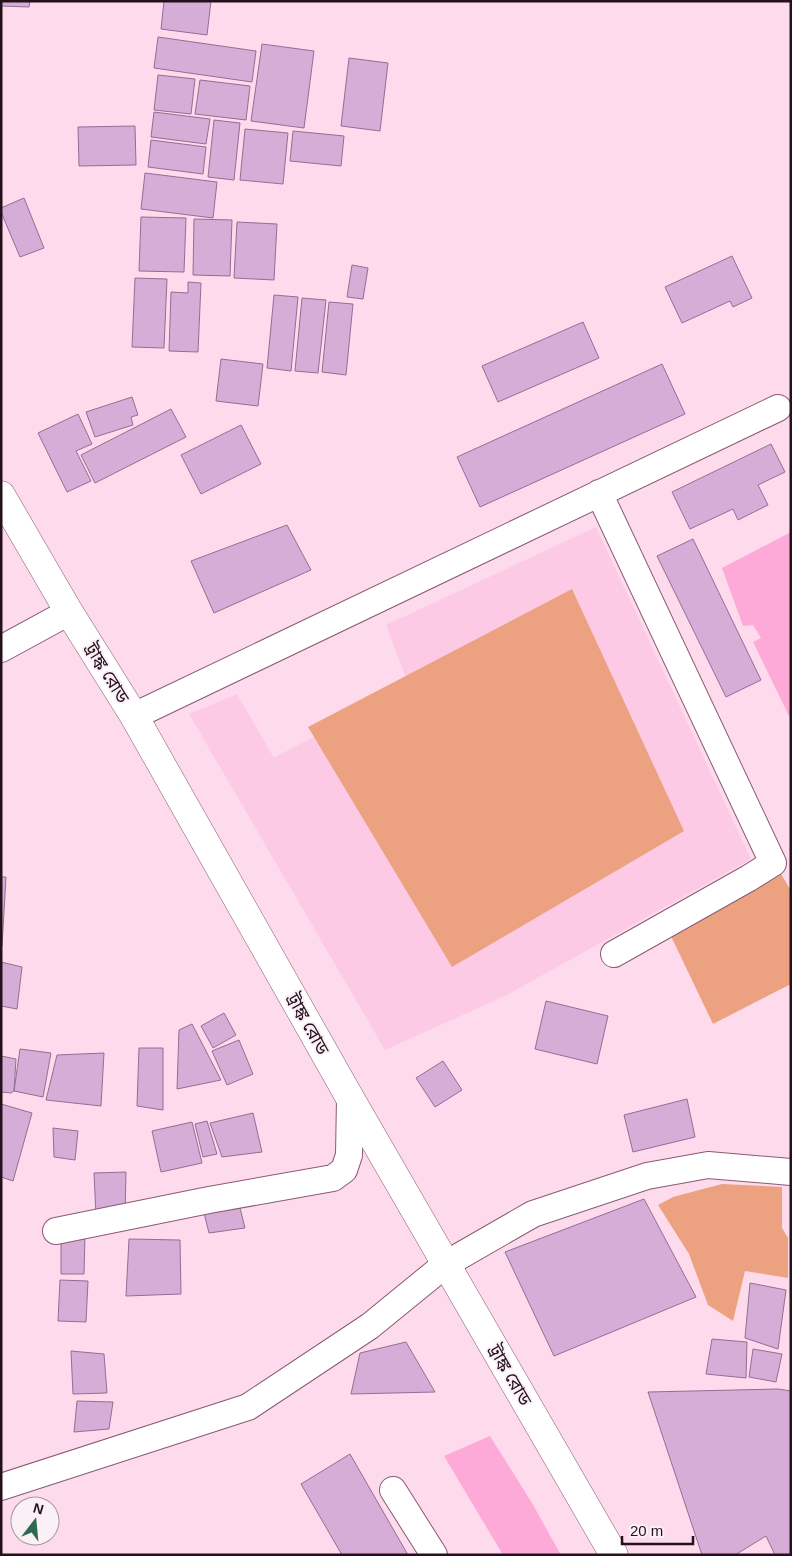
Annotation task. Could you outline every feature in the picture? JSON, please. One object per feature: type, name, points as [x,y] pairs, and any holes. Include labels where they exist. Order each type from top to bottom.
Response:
[{"type":"main road","name":"ট্রাঙ্ক রোড","points":[[1,495],[69,612],[134,716],[350,1098],[614,1555]]},
{"type":"street","points":[[134,716],[778,408]]},
{"type":"street","points":[[599,493],[782,859],[614,954]]},
{"type":"street","points":[[1,649],[69,612]]},
{"type":"street","points":[[56,1230],[334,1178],[344,1170],[349,1155],[350,1098]]},
{"type":"street","points":[[1,1487],[248,1407],[370,1326],[446,1264],[533,1214],[647,1176],[708,1165],[791,1172]]},
{"type":"street","points":[[393,1490],[434,1555]]},
{"type":"shaded area","points":[[596,527],[751,859],[507,995],[385,1050],[189,714],[237,694],[274,758],[409,686],[386,625]]},
{"type":"shaded area","points":[[791,532],[791,720],[753,642],[761,638],[753,625],[743,626],[722,568]]},
{"type":"shaded area","points":[[572,589],[684,831],[452,967],[308,727]]},
{"type":"shaded area","points":[[780,872],[791,891],[791,984],[713,1024],[669,932]]},
{"type":"shaded area","points":[[722,1184],[782,1187],[782,1228],[788,1238],[788,1278],[745,1271],[733,1321],[708,1305],[689,1254],[658,1205],[673,1197]]},
{"type":"shaded area","points":[[490,1436],[532,1503],[561,1555],[503,1555],[444,1456]]},
{"type":"building","points":[[1,1],[30,1],[29,7],[1,6]]},
{"type":"building","points":[[164,1],[211,1],[207,35],[161,29]]},
{"type":"building","points":[[158,37],[256,51],[252,82],[154,68]]},
{"type":"building","points":[[262,44],[314,51],[304,128],[251,121]]},
{"type":"building","points":[[349,58],[388,63],[380,131],[341,126]]},
{"type":"building","points":[[158,75],[195,79],[191,114],[154,110]]},
{"type":"building","points":[[200,80],[250,86],[246,120],[195,114]]},
{"type":"building","points":[[154,112],[210,119],[206,144],[151,137]]},
{"type":"building","points":[[214,120],[240,123],[234,180],[208,177]]},
{"type":"building","points":[[135,126],[136,165],[79,166],[78,127]]},
{"type":"building","points":[[245,129],[288,133],[283,184],[240,180]]},
{"type":"building","points":[[293,131],[344,136],[341,166],[290,161]]},
{"type":"building","points":[[151,140],[206,147],[203,174],[148,167]]},
{"type":"building","points":[[145,173],[217,182],[213,218],[141,209]]},
{"type":"building","points":[[24,198],[44,248],[20,257],[1,208]]},
{"type":"building","points":[[141,217],[186,218],[184,272],[139,271]]},
{"type":"building","points":[[194,219],[232,220],[230,276],[193,275]]},
{"type":"building","points":[[237,222],[277,224],[274,280],[234,278]]},
{"type":"building","points":[[732,256],[752,298],[733,307],[730,301],[682,323],[665,287]]},
{"type":"building","points":[[352,265],[368,268],[363,299],[347,297]]},
{"type":"building","points":[[135,278],[167,279],[164,348],[132,347]]},
{"type":"building","points":[[188,282],[201,283],[198,352],[169,351],[171,292],[188,293]]},
{"type":"building","points":[[274,295],[298,297],[291,371],[267,368]]},
{"type":"building","points":[[302,298],[326,300],[318,373],[295,371]]},
{"type":"building","points":[[329,302],[353,304],[346,375],[322,372]]},
{"type":"building","points":[[583,322],[599,358],[498,402],[482,366]]},
{"type":"building","points":[[221,359],[263,364],[258,406],[216,401]]},
{"type":"building","points":[[662,364],[685,414],[480,507],[457,457]]},
{"type":"building","points":[[132,397],[138,415],[131,417],[133,425],[95,437],[86,412]]},
{"type":"building","points":[[171,409],[186,437],[95,483],[81,455]]},
{"type":"building","points":[[78,414],[92,444],[76,451],[91,481],[67,492],[38,433]]},
{"type":"building","points":[[241,425],[261,464],[201,494],[181,455]]},
{"type":"building","points":[[771,444],[785,472],[758,485],[768,505],[738,520],[733,509],[690,529],[672,492]]},
{"type":"building","points":[[287,525],[311,570],[214,613],[191,561]]},
{"type":"building","points":[[693,539],[761,680],[726,697],[657,556]]},
{"type":"building","points":[[1,877],[6,877],[2,946],[1,946]]},
{"type":"building","points":[[1,962],[22,967],[17,1009],[1,1006]]},
{"type":"building","points":[[546,1001],[608,1016],[597,1064],[535,1049]]},
{"type":"building","points":[[224,1013],[236,1035],[213,1048],[201,1026]]},
{"type":"building","points":[[192,1024],[221,1080],[177,1089],[179,1030]]},
{"type":"building","points":[[239,1040],[253,1074],[227,1085],[212,1051]]},
{"type":"building","points":[[139,1048],[163,1048],[163,1110],[137,1106]]},
{"type":"building","points":[[20,1049],[51,1053],[43,1097],[14,1091]]},
{"type":"building","points":[[104,1053],[101,1106],[46,1100],[57,1055]]},
{"type":"building","points":[[1,1056],[16,1059],[14,1091],[11,1093],[1,1092]]},
{"type":"building","points":[[443,1061],[462,1090],[435,1107],[416,1078]]},
{"type":"building","points":[[687,1099],[695,1137],[633,1152],[624,1115]]},
{"type":"building","points":[[1,1104],[32,1113],[13,1181],[1,1177]]},
{"type":"building","points":[[253,1113],[262,1152],[222,1157],[210,1123]]},
{"type":"building","points":[[207,1121],[217,1154],[203,1157],[195,1124]]},
{"type":"building","points":[[192,1122],[202,1163],[161,1172],[152,1131]]},
{"type":"building","points":[[53,1128],[78,1131],[75,1160],[54,1157]]},
{"type":"building","points":[[126,1172],[125,1217],[96,1216],[94,1173]]},
{"type":"building","points":[[644,1199],[696,1297],[554,1356],[505,1252]]},
{"type":"building","points":[[240,1208],[245,1228],[209,1233],[204,1213]]},
{"type":"building","points":[[61,1235],[85,1235],[84,1274],[61,1274]]},
{"type":"building","points":[[129,1239],[180,1240],[181,1294],[126,1296]]},
{"type":"building","points":[[60,1280],[88,1281],[86,1322],[58,1321]]},
{"type":"building","points":[[750,1283],[786,1290],[778,1349],[745,1338]]},
{"type":"building","points":[[712,1339],[747,1342],[746,1378],[706,1374]]},
{"type":"building","points":[[406,1342],[435,1392],[351,1394],[360,1353]]},
{"type":"building","points":[[753,1349],[782,1354],[776,1382],[749,1377]]},
{"type":"building","points":[[71,1351],[104,1354],[107,1393],[73,1394]]},
{"type":"building","points":[[778,1389],[791,1391],[791,1555],[775,1555],[766,1536],[735,1555],[702,1555],[648,1392]]},
{"type":"building","points":[[77,1401],[113,1402],[109,1429],[74,1432]]},
{"type":"building","points":[[350,1454],[408,1555],[342,1555],[301,1484]]}]
